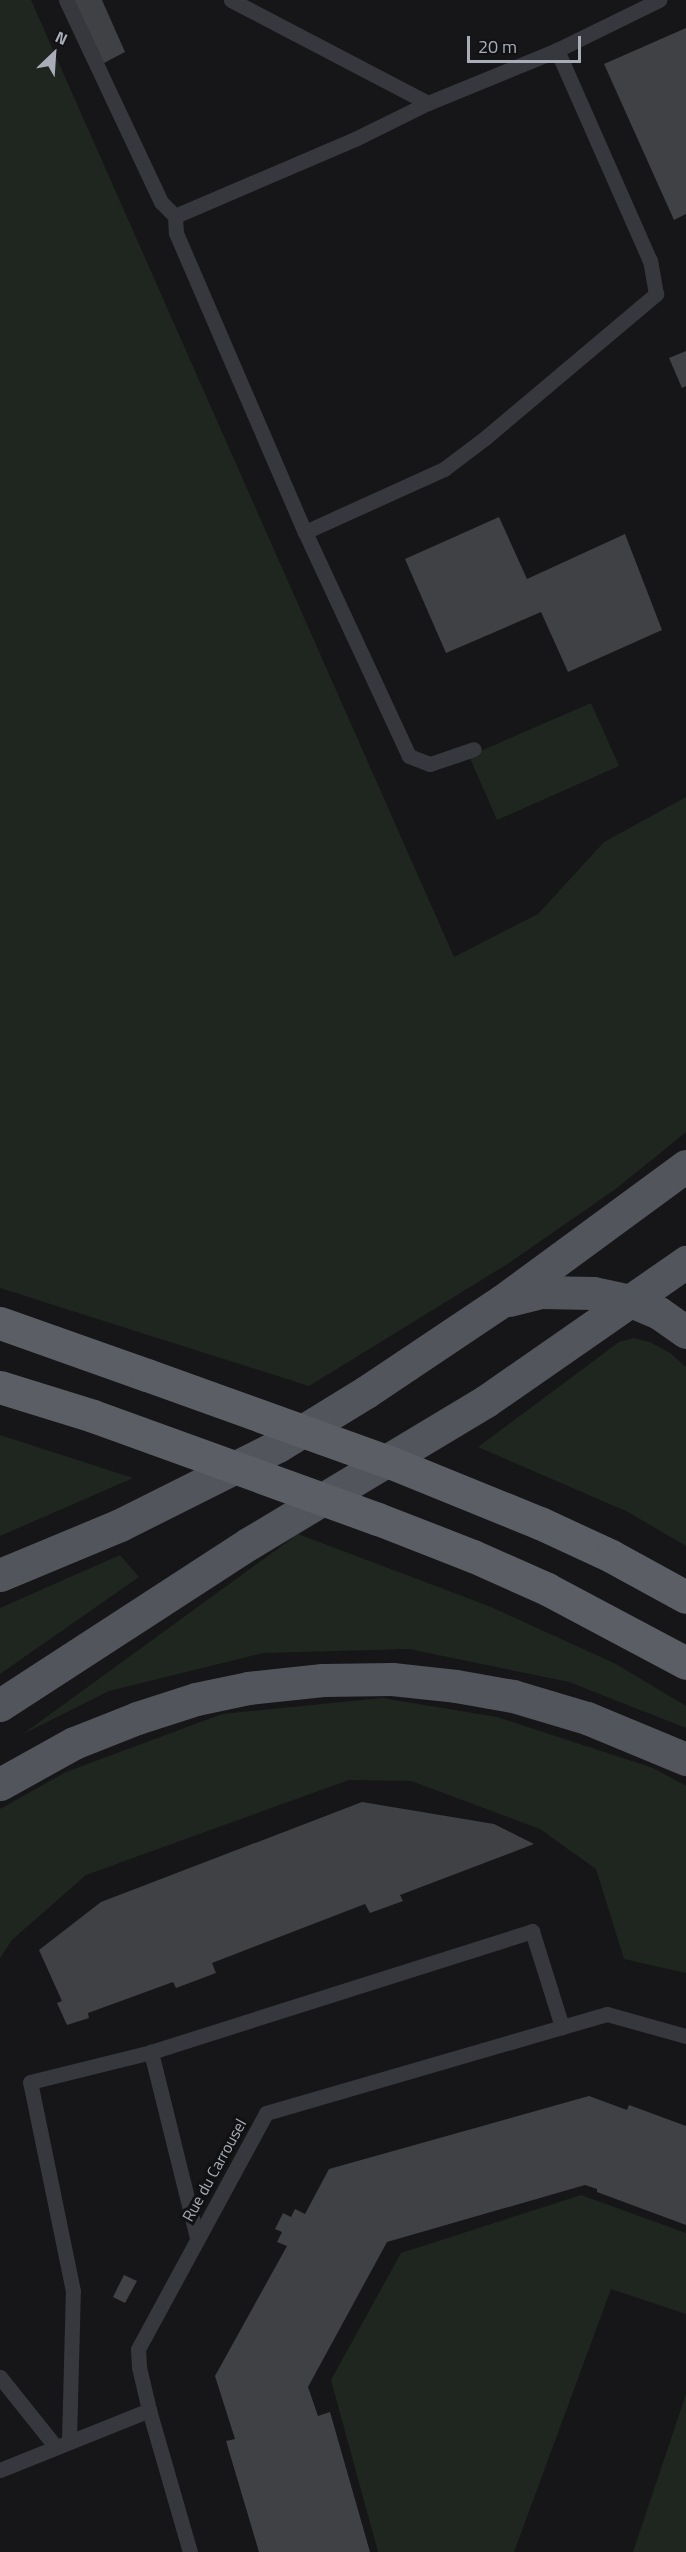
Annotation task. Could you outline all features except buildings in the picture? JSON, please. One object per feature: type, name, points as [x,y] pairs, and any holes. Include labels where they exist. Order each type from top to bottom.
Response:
[{"type":"highway","points":[[0,1323],[392,1463],[540,1523],[611,1556],[686,1597]]},
{"type":"highway","points":[[0,1387],[93,1416],[473,1556],[547,1589],[686,1663]]},
{"type":"main road","points":[[0,1575],[120,1525],[278,1446],[366,1392],[502,1301],[686,1166]]},
{"type":"main road","points":[[0,1705],[218,1563],[486,1401],[686,1262]]},
{"type":"main road","points":[[502,1301],[541,1292],[593,1293],[631,1300],[658,1313],[686,1332]]},
{"type":"main road","points":[[0,1784],[74,1743],[137,1718],[196,1699],[248,1688],[323,1680],[392,1679],[456,1686],[513,1696],[587,1718],[686,1759]]},
{"type":"lane","points":[[66,0],[161,202],[176,216],[176,233],[306,532],[409,756],[430,764],[474,749]]},
{"type":"lane","points":[[231,0],[428,103]]},
{"type":"lane","points":[[176,216],[355,139],[428,103],[557,50],[659,0]]},
{"type":"lane","points":[[306,532],[444,469],[485,438],[656,294],[650,261],[557,50]]},
{"type":"lane","points":[[62,2443],[73,2292],[30,2082],[151,2052],[532,1931],[562,2027]]},
{"type":"lane","name":"Rue du Carrousel","points":[[190,2552],[149,2410],[139,2367],[138,2349],[266,2113],[607,2014],[686,2036]]},
{"type":"lane","points":[[151,2052],[197,2238]]},
{"type":"lane","points":[[0,2377],[62,2443]]},
{"type":"lane","points":[[0,2470],[62,2443],[149,2410]]},
{"type":"shaded area","points":[[0,0],[31,0],[454,957],[538,914],[604,842],[686,797],[686,1132],[617,1188],[509,1263],[309,1386],[0,1288]]},
{"type":"shaded area","points":[[591,703],[619,766],[497,820],[469,756]]},
{"type":"shaded area","points":[[633,1338],[650,1342],[670,1353],[686,1367],[686,1546],[628,1512],[478,1447],[619,1342]]},
{"type":"shaded area","points":[[0,1435],[133,1478],[0,1536]]},
{"type":"shaded area","points":[[298,1534],[491,1607],[616,1664],[686,1706],[686,1728],[569,1682],[409,1649],[263,1653],[109,1691],[23,1734]]},
{"type":"shaded area","points":[[120,1555],[139,1577],[0,1674],[0,1608]]},
{"type":"shaded area","points":[[382,1698],[497,1717],[653,1768],[686,1786],[686,1973],[624,1959],[596,1869],[540,1829],[411,1781],[349,1780],[86,1875],[12,1940],[0,1958],[0,1809],[66,1772],[222,1714]]},
{"type":"shaded area","points":[[581,2195],[686,2233],[686,2314],[611,2289],[514,2552],[378,2552],[331,2380],[401,2253]]},
{"type":"shaded area","points":[[686,2394],[686,2552],[633,2552]]}]
